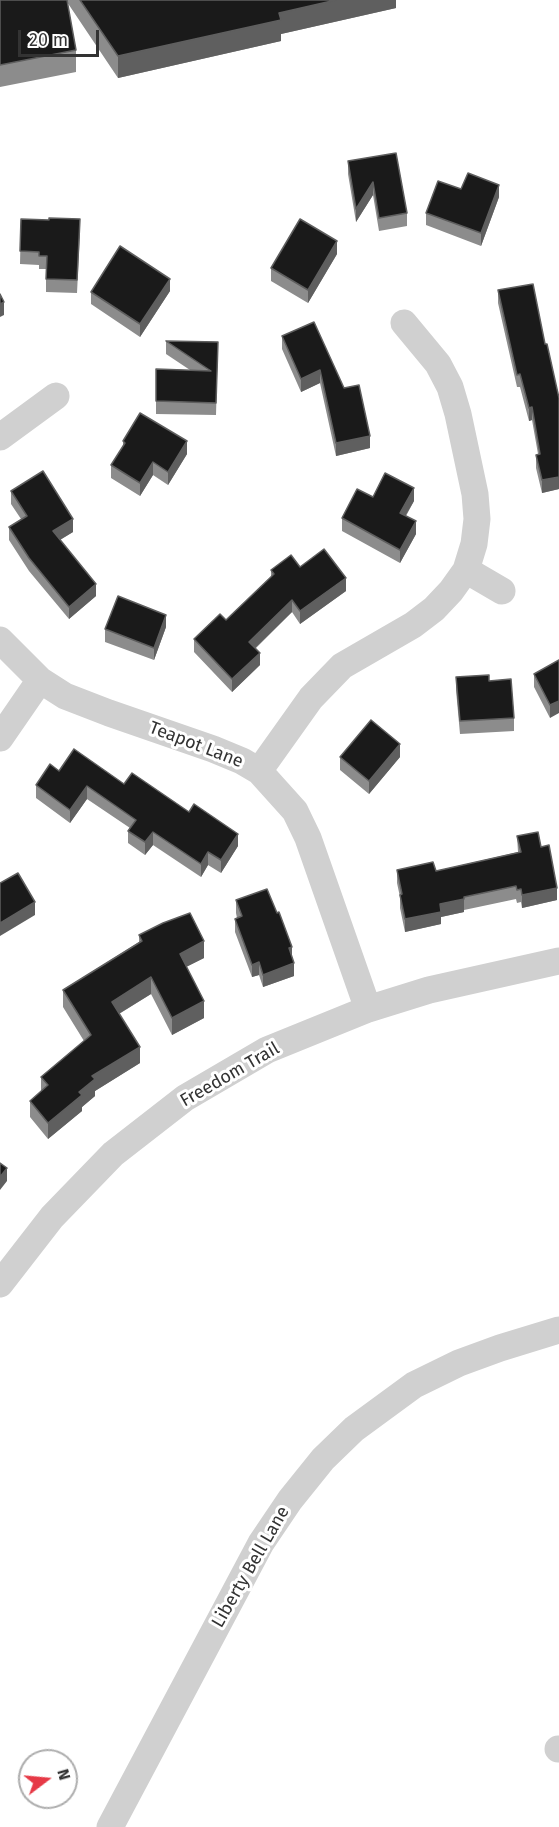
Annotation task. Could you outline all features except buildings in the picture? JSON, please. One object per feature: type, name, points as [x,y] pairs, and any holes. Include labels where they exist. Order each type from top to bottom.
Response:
[{"type":"street","points":[[259,771],[311,698],[342,666],[413,625],[434,609],[466,570],[474,544],[477,519],[458,414],[450,387],[438,364],[405,323]]},
{"type":"street","points":[[0,437],[56,396]]},
{"type":"street","points":[[466,570],[502,591]]},
{"type":"street","name":"Teapot Lane","points":[[0,640],[40,680],[65,696],[213,749],[259,771],[295,811],[308,838],[368,1009]]},
{"type":"street","points":[[0,738],[40,680]]},
{"type":"street","name":"Freedom Trail","points":[[0,1284],[52,1217],[113,1154],[185,1098],[267,1050],[368,1009],[429,990],[559,961]]},
{"type":"street","name":"Liberty Bell Lane","points":[[110,1827],[261,1543],[290,1500],[324,1459],[354,1429],[414,1385],[459,1363],[559,1330]]}]
